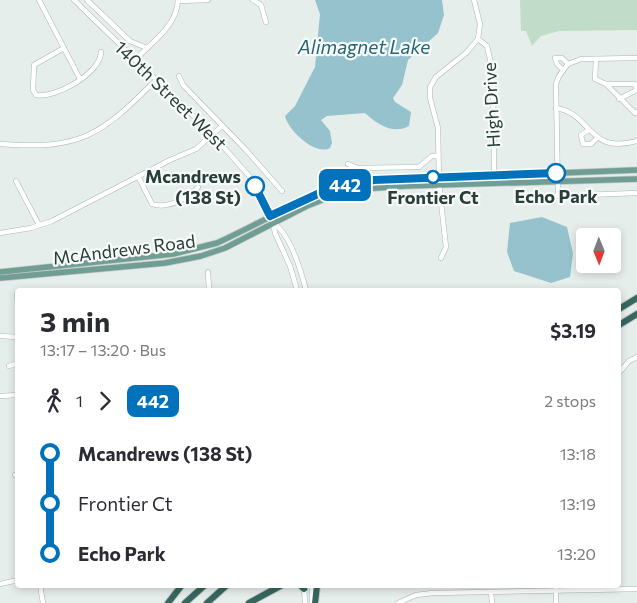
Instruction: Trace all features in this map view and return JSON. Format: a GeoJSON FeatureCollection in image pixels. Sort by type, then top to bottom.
{"type":"FeatureCollection","features":[{"type":"Feature","properties":{"kind":"highway"},"geometry":{"type":"LineString","coordinates":[[621,308],[637,298]]}},
{"type":"Feature","properties":{"kind":"highway"},"geometry":{"type":"LineString","coordinates":[[621,324],[637,314]]}},
{"type":"Feature","properties":{"kind":"highway"},"geometry":{"type":"LineString","coordinates":[[168,603],[180,588]]}},
{"type":"Feature","properties":{"kind":"highway"},"geometry":{"type":"LineString","coordinates":[[185,603],[202,588]]}},
{"type":"Feature","properties":{"kind":"highway"},"geometry":{"type":"LineString","coordinates":[[207,603],[224,588]]}},
{"type":"Feature","properties":{"kind":"highway"},"geometry":{"type":"LineString","coordinates":[[249,603],[276,588]]}},
{"type":"Feature","properties":{"kind":"highway"},"geometry":{"type":"LineString","coordinates":[[267,593],[279,588]]}},
{"type":"Feature","properties":{"kind":"highway"},"geometry":{"type":"LineString","coordinates":[[313,603],[316,588]]}},
{"type":"Feature","properties":{"kind":"main road","name":"McAndrews Road"},"geometry":{"type":"LineString","coordinates":[[0,272],[189,251],[217,243],[314,195],[348,184],[388,178],[637,170]]}},
{"type":"Feature","properties":{"kind":"main road","name":"McAndrews Road"},"geometry":{"type":"LineString","coordinates":[[0,278],[183,260],[225,248],[307,206],[349,192],[384,186],[637,179]]}},
{"type":"Feature","properties":{"kind":"street"},"geometry":{"type":"LineString","coordinates":[[39,0],[80,79]]}},
{"type":"Feature","properties":{"kind":"street","name":"140th Street West"},"geometry":{"type":"LineString","coordinates":[[74,0],[213,135],[250,177],[273,223]]}},
{"type":"Feature","properties":{"kind":"street"},"geometry":{"type":"LineString","coordinates":[[86,0],[130,41],[147,48]]}},
{"type":"Feature","properties":{"kind":"street"},"geometry":{"type":"LineString","coordinates":[[135,60],[172,23],[177,13],[178,0],[208,0]]}},
{"type":"Feature","properties":{"kind":"street"},"geometry":{"type":"LineString","coordinates":[[253,0],[260,5],[266,22]]}},
{"type":"Feature","properties":{"kind":"street"},"geometry":{"type":"LineString","coordinates":[[441,258],[446,247],[439,184],[438,128],[430,98],[430,87],[436,77],[466,53],[478,39],[480,24],[474,0]]}},
{"type":"Feature","properties":{"kind":"street","name":"High Drive"},"geometry":{"type":"LineString","coordinates":[[478,39],[487,46],[493,72],[494,175]]}},
{"type":"Feature","properties":{"kind":"street"},"geometry":{"type":"LineString","coordinates":[[64,48],[34,65],[33,92],[37,95],[63,89],[91,72],[100,62],[101,52]]}},
{"type":"Feature","properties":{"kind":"street"},"geometry":{"type":"LineString","coordinates":[[563,70],[557,64],[555,58],[562,58],[568,64]]}},
{"type":"Feature","properties":{"kind":"street"},"geometry":{"type":"LineString","coordinates":[[558,196],[556,173],[556,84],[563,70],[568,64],[581,59],[637,58]]}},
{"type":"Feature","properties":{"kind":"street"},"geometry":{"type":"LineString","coordinates":[[596,59],[596,79],[606,84],[619,99],[635,113],[637,112]]}},
{"type":"Feature","properties":{"kind":"street"},"geometry":{"type":"LineString","coordinates":[[179,76],[183,85],[246,150],[282,191]]}},
{"type":"Feature","properties":{"kind":"street"},"geometry":{"type":"LineString","coordinates":[[0,144],[38,147],[78,140],[116,119],[156,80]]}},
{"type":"Feature","properties":{"kind":"street"},"geometry":{"type":"LineString","coordinates":[[606,84],[635,84],[637,90],[619,99]]}},
{"type":"Feature","properties":{"kind":"street"},"geometry":{"type":"LineString","coordinates":[[556,108],[581,119],[597,138],[614,144],[637,141]]}},
{"type":"Feature","properties":{"kind":"street"},"geometry":{"type":"LineString","coordinates":[[0,232],[40,225],[138,176],[169,158],[196,149],[222,126]]}},
{"type":"Feature","properties":{"kind":"street"},"geometry":{"type":"LineString","coordinates":[[589,130],[581,135],[583,144],[591,144],[597,138]]}},
{"type":"Feature","properties":{"kind":"street"},"geometry":{"type":"LineString","coordinates":[[348,164],[357,168],[419,167],[432,156],[438,156]]}},
{"type":"Feature","properties":{"kind":"street"},"geometry":{"type":"LineString","coordinates":[[138,176],[152,204],[160,207],[192,195],[198,187]]}},
{"type":"Feature","properties":{"kind":"street"},"geometry":{"type":"LineString","coordinates":[[16,180],[40,225]]}},
{"type":"Feature","properties":{"kind":"street"},"geometry":{"type":"LineString","coordinates":[[532,196],[637,193]]}},
{"type":"Feature","properties":{"kind":"street"},"geometry":{"type":"LineString","coordinates":[[273,223],[274,233],[296,288]]}},
{"type":"Feature","properties":{"kind":"street"},"geometry":{"type":"LineString","coordinates":[[273,223],[282,229],[305,288]]}},
{"type":"Feature","properties":{"kind":"street"},"geometry":{"type":"LineString","coordinates":[[208,272],[210,283],[208,288]]}},
{"type":"Feature","properties":{"kind":"street"},"geometry":{"type":"LineString","coordinates":[[0,336],[15,336]]}},
{"type":"Feature","properties":{"kind":"street"},"geometry":{"type":"LineString","coordinates":[[621,371],[629,361],[637,356]]}},
{"type":"Feature","properties":{"kind":"street"},"geometry":{"type":"LineString","coordinates":[[9,366],[15,364]]}},
{"type":"Feature","properties":{"kind":"street"},"geometry":{"type":"LineString","coordinates":[[0,396],[15,395]]}},
{"type":"Feature","properties":{"kind":"street"},"geometry":{"type":"LineString","coordinates":[[0,584],[15,581]]}},
{"type":"Feature","properties":{"kind":"street"},"geometry":{"type":"LineString","coordinates":[[40,588],[43,603]]}},
{"type":"Feature","properties":{"kind":"street"},"geometry":{"type":"LineString","coordinates":[[303,588],[305,603]]}},
{"type":"Feature","properties":{"kind":"street"},"geometry":{"type":"LineString","coordinates":[[312,588],[313,603]]}},
{"type":"Feature","properties":{"kind":"street"},"geometry":{"type":"LineString","coordinates":[[398,603],[416,596],[433,593],[637,590]]}},
{"type":"Feature","properties":{"kind":"street"},"geometry":{"type":"LineString","coordinates":[[556,591],[556,603]]}},
{"type":"Feature","properties":{"kind":"street"},"geometry":{"type":"LineString","coordinates":[[492,592],[492,603]]}},
{"type":"Feature","properties":{"kind":"green space"},"geometry":{"type":"Polygon","coordinates":[[[520,0],[637,0],[637,30],[559,31],[541,36],[532,46],[526,31],[521,31],[520,0]]]}},
{"type":"Feature","properties":{"kind":"water","name":"Alimagnet Lake"},"geometry":{"type":"Polygon","coordinates":[[[315,0],[442,0],[444,15],[438,33],[408,60],[402,85],[393,98],[395,102],[411,112],[409,126],[391,129],[375,121],[365,113],[327,116],[321,120],[330,131],[332,143],[330,148],[324,149],[310,145],[291,128],[285,116],[295,106],[315,67],[320,14],[315,0]]]}},
{"type":"Feature","properties":{"kind":"water"},"geometry":{"type":"Polygon","coordinates":[[[542,217],[567,227],[573,253],[570,277],[551,283],[514,271],[507,252],[510,223],[542,217]]]}},
{"type":"Feature","properties":{"kind":"bus line","name":"442"},"geometry":{"type":"LineString","coordinates":[[255,186],[270,216],[322,192],[358,182],[388,178],[556,173]]}},
{"type":"Feature","properties":{"kind":"place","name":"Echo Park"},"geometry":{"type":"Point","coordinates":[556,173]}},
{"type":"Feature","properties":{"kind":"place","name":"Frontier Ct"},"geometry":{"type":"Point","coordinates":[433,177]}},
{"type":"Feature","properties":{"kind":"place","name":"Mcandrews (138 St)"},"geometry":{"type":"Point","coordinates":[255,186]}}]}
